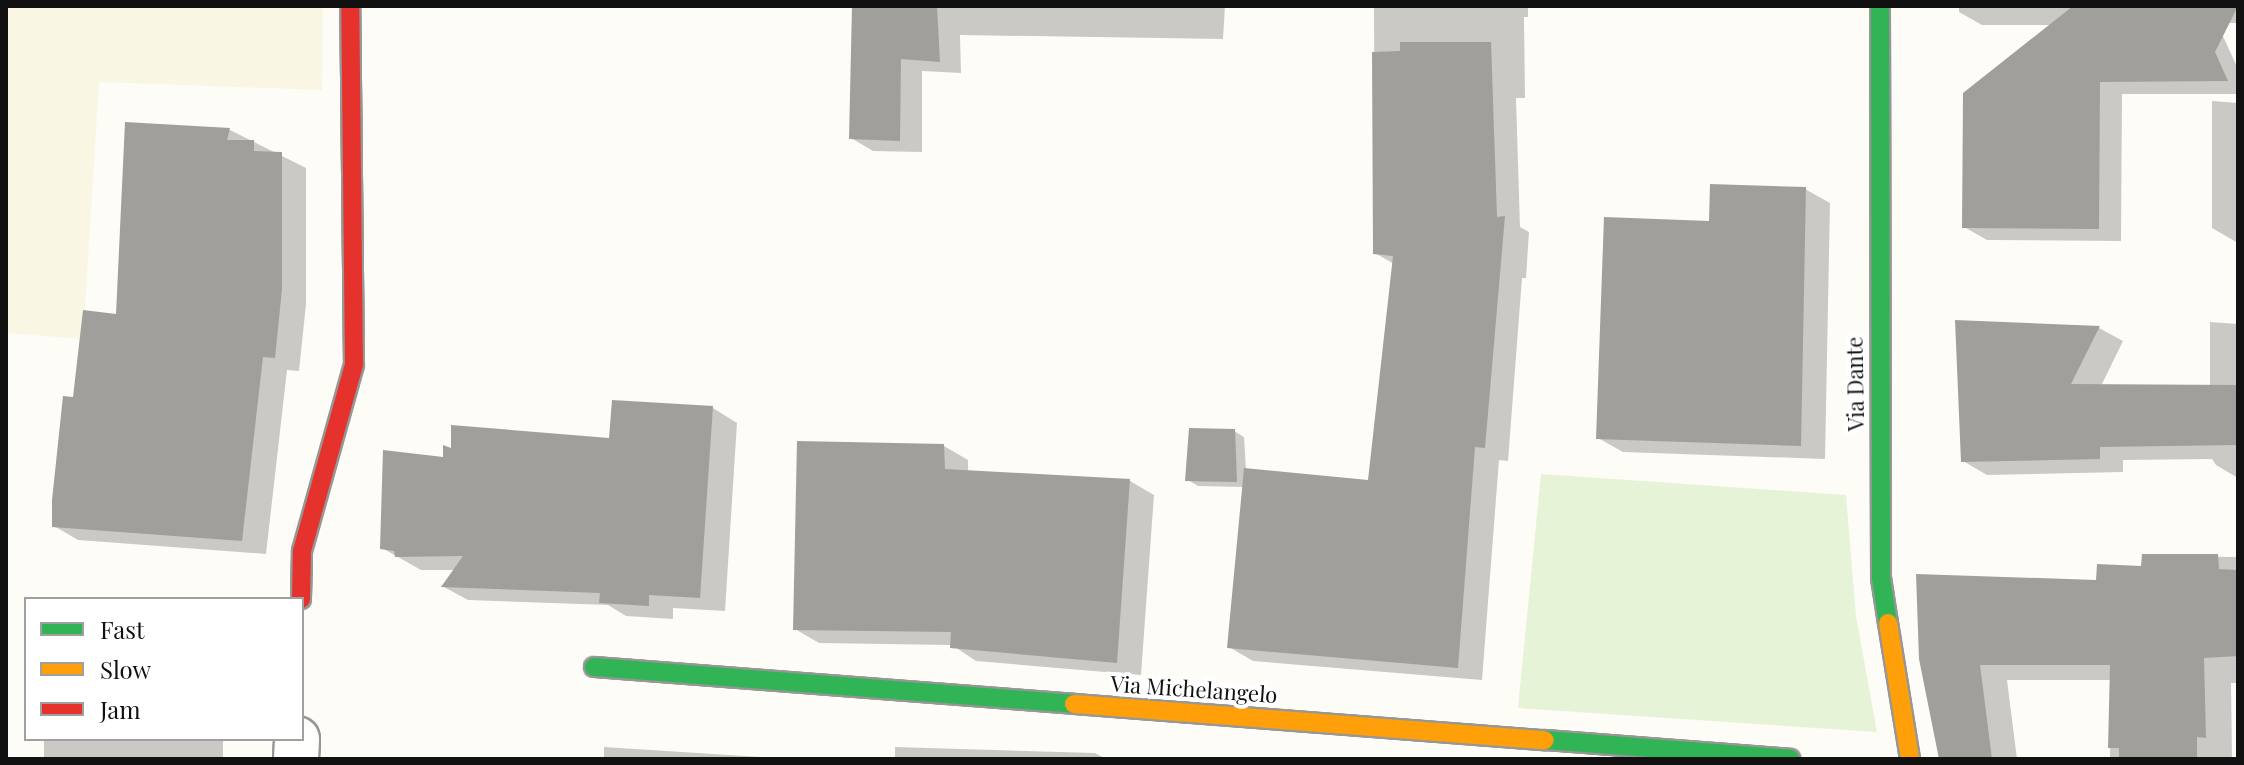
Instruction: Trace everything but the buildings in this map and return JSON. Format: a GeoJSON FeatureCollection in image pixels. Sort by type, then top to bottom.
{"type":"FeatureCollection","features":[{"type":"Feature","properties":{"kind":"street"},"geometry":{"type":"LineString","coordinates":[[301,597],[302,551],[354,365],[350,6]]}},
{"type":"Feature","properties":{"kind":"street","name":"Via Dante"},"geometry":{"type":"LineString","coordinates":[[1880,6],[1881,578],[1910,759]]}},
{"type":"Feature","properties":{"kind":"street","name":"Via Michelangelo"},"geometry":{"type":"LineString","coordinates":[[594,667],[1790,759]]}},
{"type":"Feature","properties":{"kind":"shaded area"},"geometry":{"type":"Polygon","coordinates":[[[6,6],[323,6],[322,90],[99,82],[83,339],[6,333],[6,6]]]}},
{"type":"Feature","properties":{"kind":"green space"},"geometry":{"type":"Polygon","coordinates":[[[1541,474],[1846,495],[1856,616],[1877,732],[1518,708],[1541,474]]]}},
{"type":"Feature","properties":{"kind":"traffic: fast"},"geometry":{"type":"LineString","coordinates":[[1880,6],[1881,578],[1888,623]]}},
{"type":"Feature","properties":{"kind":"traffic: fast"},"geometry":{"type":"LineString","coordinates":[[594,667],[1074,704]]}},
{"type":"Feature","properties":{"kind":"traffic: fast"},"geometry":{"type":"LineString","coordinates":[[1545,740],[1790,759]]}},
{"type":"Feature","properties":{"kind":"traffic: slow"},"geometry":{"type":"LineString","coordinates":[[1888,623],[1910,759]]}},
{"type":"Feature","properties":{"kind":"traffic: slow"},"geometry":{"type":"LineString","coordinates":[[1074,704],[1545,740]]}},
{"type":"Feature","properties":{"kind":"traffic: jam"},"geometry":{"type":"LineString","coordinates":[[301,597],[302,551],[354,365],[350,6]]}}]}
